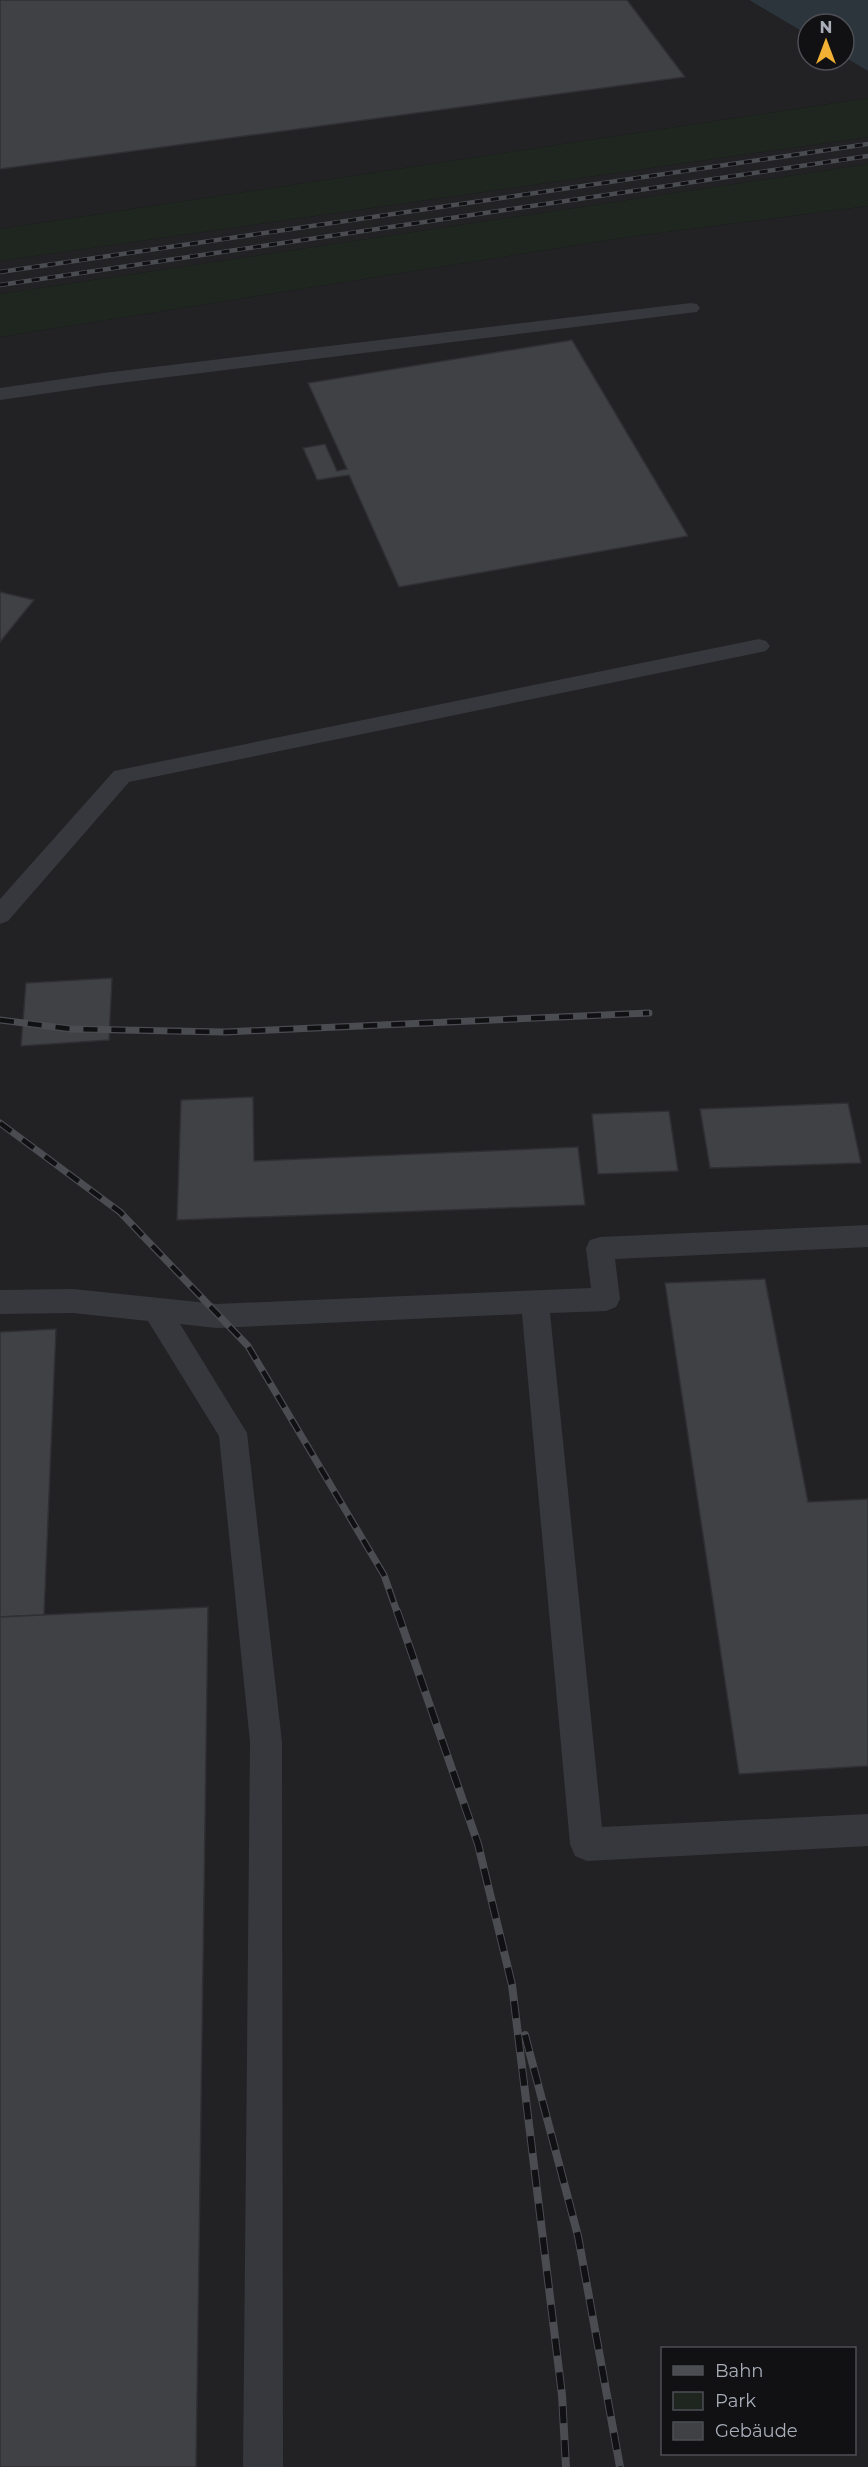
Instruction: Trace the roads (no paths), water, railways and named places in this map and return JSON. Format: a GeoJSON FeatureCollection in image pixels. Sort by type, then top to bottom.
{"type":"FeatureCollection","features":[{"type":"Feature","properties":{"kind":"lane"},"geometry":{"type":"LineString","coordinates":[[0,394],[116,377],[691,308]]}},
{"type":"Feature","properties":{"kind":"lane"},"geometry":{"type":"LineString","coordinates":[[0,915],[122,776],[759,646]]}},
{"type":"Feature","properties":{"kind":"lane"},"geometry":{"type":"LineString","coordinates":[[0,1302],[73,1301],[217,1316],[606,1299],[600,1248],[868,1236]]}},
{"type":"Feature","properties":{"kind":"lane"},"geometry":{"type":"LineString","coordinates":[[535,1302],[587,1844],[868,1830]]}},
{"type":"Feature","properties":{"kind":"lane"},"geometry":{"type":"LineString","coordinates":[[156,1309],[233,1433],[266,1743],[263,2467]]}},
{"type":"Feature","properties":{"kind":"railway"},"geometry":{"type":"LineString","coordinates":[[0,272],[868,144]]}},
{"type":"Feature","properties":{"kind":"railway"},"geometry":{"type":"LineString","coordinates":[[0,285],[868,156]]}},
{"type":"Feature","properties":{"kind":"railway"},"geometry":{"type":"LineString","coordinates":[[0,1020],[71,1029],[225,1032],[649,1013]]}},
{"type":"Feature","properties":{"kind":"railway"},"geometry":{"type":"LineString","coordinates":[[0,1123],[120,1212],[248,1346],[384,1575],[397,1612]]}},
{"type":"Feature","properties":{"kind":"railway"},"geometry":{"type":"LineString","coordinates":[[397,1611],[478,1844],[512,1985],[562,2395],[566,2467]]}},
{"type":"Feature","properties":{"kind":"railway"},"geometry":{"type":"LineString","coordinates":[[525,2035],[578,2236],[620,2467]]}}]}
